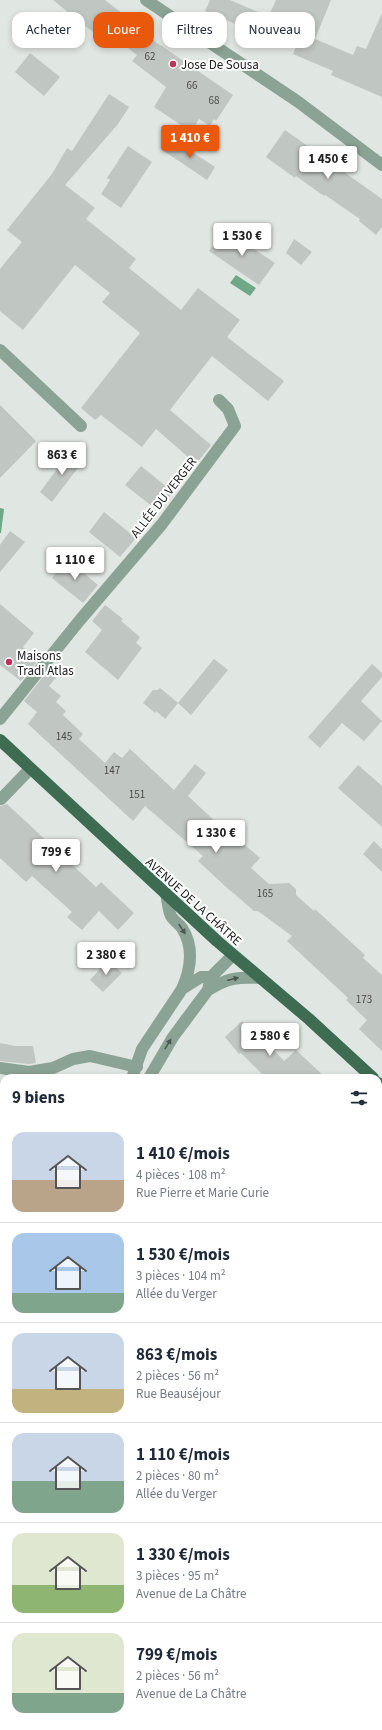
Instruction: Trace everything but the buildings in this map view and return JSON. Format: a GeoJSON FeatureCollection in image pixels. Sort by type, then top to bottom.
{"type":"FeatureCollection","features":[{"type":"Feature","properties":{"kind":"main road","name":"AVENUE DE LA CHÂTRE"},"geometry":{"type":"LineString","coordinates":[[0,740],[166,894],[260,978],[309,1018],[369,1074]]}},
{"type":"Feature","properties":{"kind":"street"},"geometry":{"type":"LineString","coordinates":[[146,0],[297,101],[382,165]]}},
{"type":"Feature","properties":{"kind":"street"},"geometry":{"type":"LineString","coordinates":[[0,350],[81,426]]}},
{"type":"Feature","properties":{"kind":"street","name":"ALLÉE DU VERGER"},"geometry":{"type":"LineString","coordinates":[[0,719],[80,620],[162,524],[235,426],[228,409],[219,400]]}},
{"type":"Feature","properties":{"kind":"street"},"geometry":{"type":"LineString","coordinates":[[1,799],[30,769]]}},
{"type":"Feature","properties":{"kind":"street"},"geometry":{"type":"LineString","coordinates":[[0,1068],[29,1072],[53,1068],[73,1059],[90,1056],[134,1072],[142,1049],[182,989],[186,980],[190,962],[189,941],[171,915],[166,894]]}},
{"type":"Feature","properties":{"kind":"street"},"geometry":{"type":"LineString","coordinates":[[208,990],[211,977],[233,954]]}},
{"type":"Feature","properties":{"kind":"street"},"geometry":{"type":"LineString","coordinates":[[182,989],[201,976],[211,977]]}},
{"type":"Feature","properties":{"kind":"street"},"geometry":{"type":"LineString","coordinates":[[151,1074],[173,1037],[208,990],[235,977],[260,978]]}},
{"type":"Feature","properties":{"kind":"shaded area"},"geometry":{"type":"Polygon","coordinates":[[[236,275],[256,288],[250,296],[230,283],[236,275]]]}},
{"type":"Feature","properties":{"kind":"shaded area"},"geometry":{"type":"Polygon","coordinates":[[[0,508],[4,509],[1,533],[0,533],[0,508]]]}},
{"type":"Feature","properties":{"kind":"place","name":"Jose De Sousa"},"geometry":{"type":"Point","coordinates":[173,64]}},
{"type":"Feature","properties":{"kind":"place","name":"Maisons Tradi Atlas"},"geometry":{"type":"Point","coordinates":[9,662]}}]}
